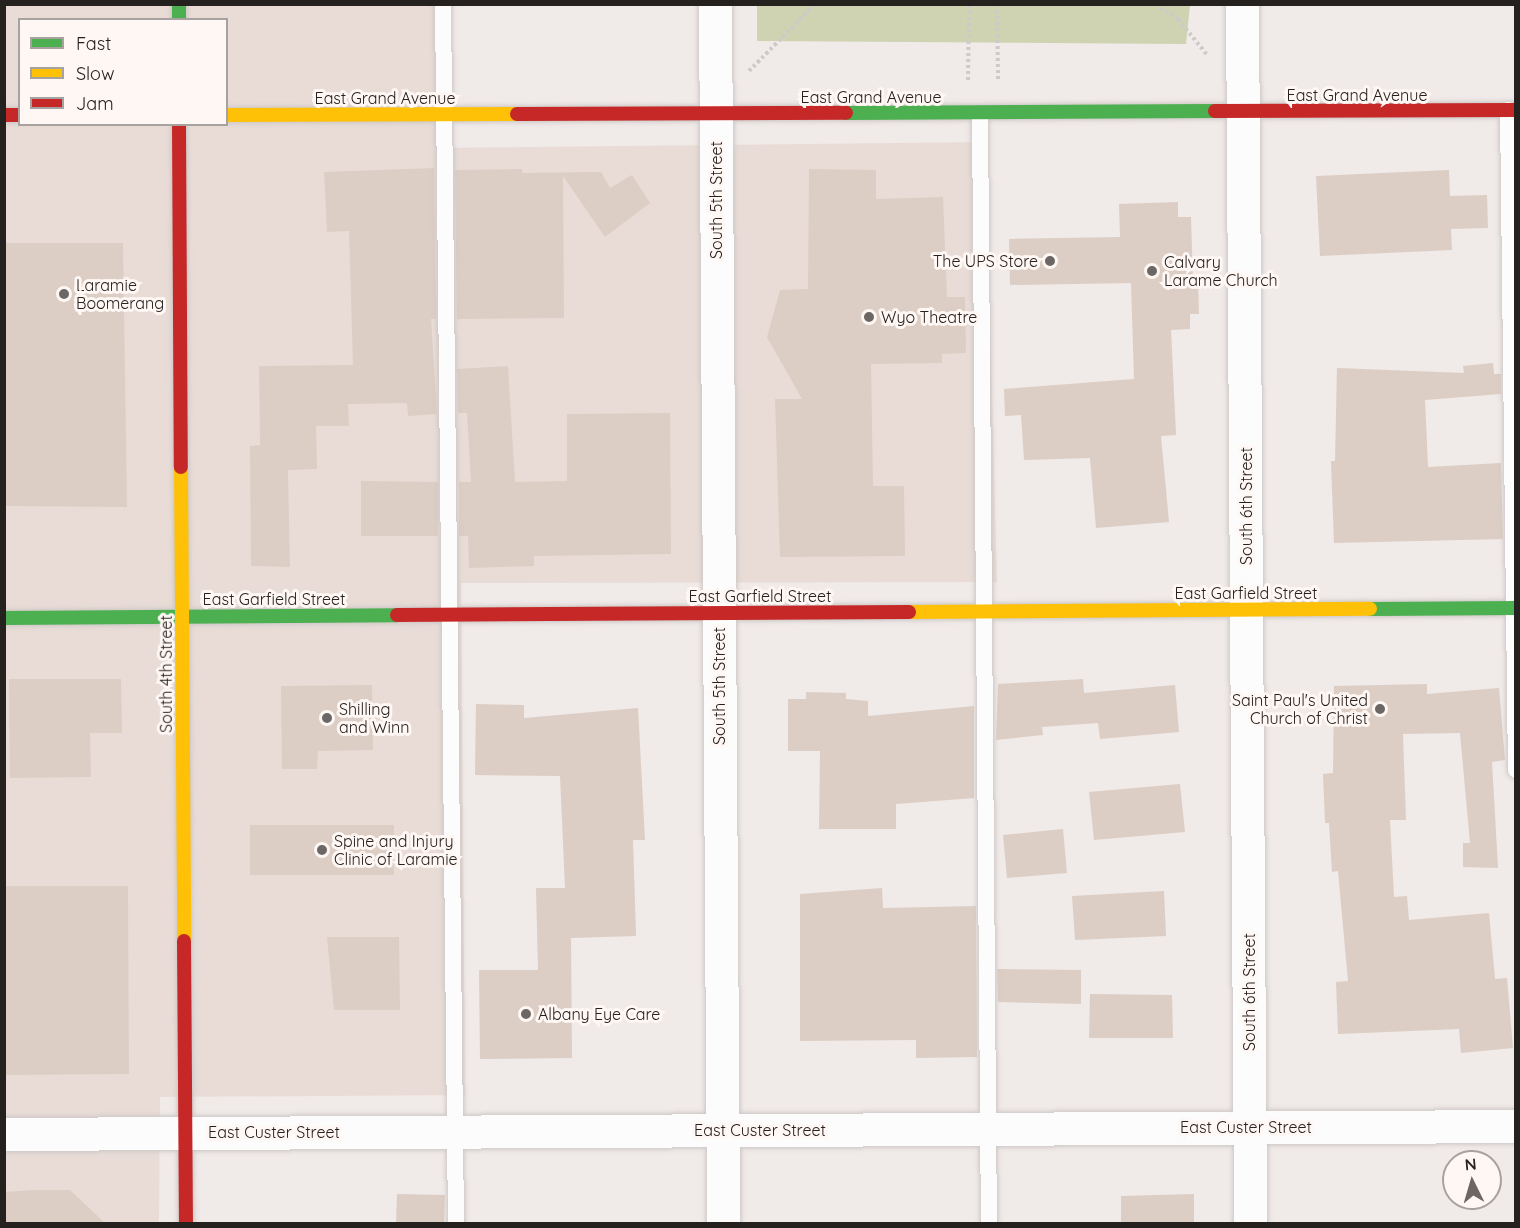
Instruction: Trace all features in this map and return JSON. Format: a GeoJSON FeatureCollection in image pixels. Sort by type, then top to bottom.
{"type":"FeatureCollection","features":[{"type":"Feature","properties":{"kind":"street","name":"South 5th Street"},"geometry":{"type":"LineString","coordinates":[[715,4],[723,1224]]}},
{"type":"Feature","properties":{"kind":"street","name":"South 6th Street"},"geometry":{"type":"LineString","coordinates":[[1242,4],[1250,1224]]}},
{"type":"Feature","properties":{"kind":"street","name":"East Grand Avenue"},"geometry":{"type":"LineString","coordinates":[[228,115],[974,114],[1512,110]]}},
{"type":"Feature","properties":{"kind":"street","name":"South 4th Street"},"geometry":{"type":"LineString","coordinates":[[179,126],[186,1224]]}},
{"type":"Feature","properties":{"kind":"street","name":"East Garfield Street"},"geometry":{"type":"LineString","coordinates":[[4,618],[1514,608]]}},
{"type":"Feature","properties":{"kind":"street","name":"East Custer Street"},"geometry":{"type":"LineString","coordinates":[[4,1134],[1515,1126]]}},
{"type":"Feature","properties":{"kind":"lane"},"geometry":{"type":"LineString","coordinates":[[443,4],[456,1224]]}},
{"type":"Feature","properties":{"kind":"lane"},"geometry":{"type":"LineString","coordinates":[[1512,110],[1515,770]]}},
{"type":"Feature","properties":{"kind":"lane"},"geometry":{"type":"LineString","coordinates":[[974,114],[984,611],[989,1224]]}},
{"type":"Feature","properties":{"kind":"path"},"geometry":{"type":"LineString","coordinates":[[715,115],[769,47],[815,4]]}},
{"type":"Feature","properties":{"kind":"path"},"geometry":{"type":"LineString","coordinates":[[969,4],[974,114]]}},
{"type":"Feature","properties":{"kind":"path"},"geometry":{"type":"LineString","coordinates":[[997,4],[999,113]]}},
{"type":"Feature","properties":{"kind":"path"},"geometry":{"type":"LineString","coordinates":[[1156,4],[1178,20],[1212,62]]}},
{"type":"Feature","properties":{"kind":"shaded area"},"geometry":{"type":"Polygon","coordinates":[[[5,5],[436,5],[438,148],[985,142],[997,582],[461,583],[465,1095],[160,1097],[159,1223],[5,1224],[5,5]]]}},
{"type":"Feature","properties":{"kind":"green space"},"geometry":{"type":"Polygon","coordinates":[[[757,4],[1190,5],[1186,44],[757,41],[757,4]]]}},
{"type":"Feature","properties":{"kind":"building"},"geometry":{"type":"Polygon","coordinates":[[[434,168],[436,319],[431,319],[437,414],[408,416],[407,403],[348,404],[349,426],[316,426],[317,469],[288,470],[290,567],[251,566],[250,446],[260,445],[259,366],[353,365],[349,231],[327,232],[324,172],[434,168]]]}},
{"type":"Feature","properties":{"kind":"building"},"geometry":{"type":"Polygon","coordinates":[[[522,169],[522,173],[601,172],[610,188],[632,175],[650,203],[605,237],[563,176],[564,318],[457,319],[455,170],[522,169]]]}},
{"type":"Feature","properties":{"kind":"building"},"geometry":{"type":"Polygon","coordinates":[[[809,169],[876,170],[876,199],[943,197],[947,297],[965,297],[966,353],[942,354],[942,363],[871,364],[873,486],[904,486],[905,556],[780,557],[775,399],[802,399],[767,337],[780,290],[808,289],[809,169]]]}},
{"type":"Feature","properties":{"kind":"building"},"geometry":{"type":"Polygon","coordinates":[[[1449,170],[1450,196],[1487,195],[1488,228],[1451,229],[1452,250],[1320,256],[1316,176],[1449,170]]]}},
{"type":"Feature","properties":{"kind":"building"},"geometry":{"type":"Polygon","coordinates":[[[1178,202],[1178,217],[1191,217],[1193,282],[1198,282],[1199,314],[1190,314],[1190,329],[1171,330],[1176,435],[1161,436],[1169,522],[1096,528],[1090,458],[1024,460],[1021,415],[1005,416],[1004,389],[1134,379],[1131,283],[1010,285],[1009,239],[1120,237],[1119,204],[1178,202]]]}},
{"type":"Feature","properties":{"kind":"building"},"geometry":{"type":"Polygon","coordinates":[[[4,243],[123,243],[127,507],[4,506],[4,243]]]}},
{"type":"Feature","properties":{"kind":"building"},"geometry":{"type":"Polygon","coordinates":[[[1493,363],[1494,374],[1501,374],[1501,394],[1425,400],[1428,467],[1501,463],[1503,539],[1334,543],[1331,461],[1335,461],[1337,368],[1464,373],[1463,366],[1493,363]]]}},
{"type":"Feature","properties":{"kind":"building"},"geometry":{"type":"Polygon","coordinates":[[[508,366],[515,482],[567,481],[567,414],[670,413],[671,554],[534,556],[534,566],[469,568],[468,536],[459,536],[459,482],[471,482],[467,413],[458,413],[457,369],[508,366]]]}},
{"type":"Feature","properties":{"kind":"building"},"geometry":{"type":"Polygon","coordinates":[[[361,481],[438,482],[438,536],[361,536],[361,481]]]}},
{"type":"Feature","properties":{"kind":"building"},"geometry":{"type":"Polygon","coordinates":[[[9,679],[121,679],[122,733],[90,733],[91,777],[10,778],[9,679]]]}},
{"type":"Feature","properties":{"kind":"building"},"geometry":{"type":"Polygon","coordinates":[[[1083,679],[1084,693],[1175,685],[1179,732],[1100,739],[1098,723],[1042,727],[1043,735],[996,740],[998,684],[1083,679]]]}},
{"type":"Feature","properties":{"kind":"building"},"geometry":{"type":"Polygon","coordinates":[[[1427,684],[1427,694],[1499,688],[1505,760],[1492,762],[1498,868],[1463,867],[1463,843],[1470,843],[1460,733],[1403,734],[1406,820],[1390,820],[1394,897],[1407,896],[1409,920],[1489,913],[1495,979],[1507,978],[1513,1048],[1461,1053],[1459,1029],[1338,1034],[1336,982],[1348,981],[1338,871],[1332,872],[1329,823],[1325,823],[1323,774],[1333,773],[1334,686],[1427,684]]]}},
{"type":"Feature","properties":{"kind":"building","name":"Shilling and Winn"},"geometry":{"type":"Polygon","coordinates":[[[372,685],[373,750],[318,751],[317,769],[282,769],[281,686],[372,685]]]}},
{"type":"Feature","properties":{"kind":"building"},"geometry":{"type":"Polygon","coordinates":[[[806,692],[846,693],[846,699],[868,701],[868,716],[974,706],[974,798],[896,804],[896,829],[819,829],[820,751],[788,751],[788,699],[806,699],[806,692]]]}},
{"type":"Feature","properties":{"kind":"building"},"geometry":{"type":"Polygon","coordinates":[[[476,704],[524,705],[524,718],[638,708],[645,840],[633,840],[636,936],[571,938],[572,1058],[480,1059],[479,970],[538,970],[536,888],[565,888],[560,776],[475,775],[476,704]]]}},
{"type":"Feature","properties":{"kind":"building"},"geometry":{"type":"Polygon","coordinates":[[[1180,784],[1185,832],[1094,840],[1089,792],[1180,784]]]}},
{"type":"Feature","properties":{"kind":"building","name":"Spine and Injury Clinic of Laramie"},"geometry":{"type":"Polygon","coordinates":[[[250,825],[394,825],[394,875],[250,875],[250,825]]]}},
{"type":"Feature","properties":{"kind":"building"},"geometry":{"type":"Polygon","coordinates":[[[1063,829],[1067,873],[1007,878],[1003,835],[1063,829]]]}},
{"type":"Feature","properties":{"kind":"building"},"geometry":{"type":"Polygon","coordinates":[[[4,886],[128,886],[129,1074],[4,1075],[4,886]]]}},
{"type":"Feature","properties":{"kind":"building"},"geometry":{"type":"Polygon","coordinates":[[[882,888],[883,908],[976,906],[977,1057],[916,1058],[916,1040],[800,1041],[800,894],[882,888]]]}},
{"type":"Feature","properties":{"kind":"building"},"geometry":{"type":"Polygon","coordinates":[[[1164,891],[1166,936],[1075,940],[1072,896],[1164,891]]]}},
{"type":"Feature","properties":{"kind":"building"},"geometry":{"type":"Polygon","coordinates":[[[327,937],[399,937],[400,1010],[334,1010],[327,937]]]}},
{"type":"Feature","properties":{"kind":"building"},"geometry":{"type":"Polygon","coordinates":[[[997,969],[1081,970],[1081,1004],[998,1002],[997,969]]]}},
{"type":"Feature","properties":{"kind":"building"},"geometry":{"type":"Polygon","coordinates":[[[1090,994],[1172,995],[1173,1038],[1089,1038],[1090,994]]]}},
{"type":"Feature","properties":{"kind":"building"},"geometry":{"type":"Polygon","coordinates":[[[70,1190],[106,1224],[4,1224],[4,1192],[70,1190]]]}},
{"type":"Feature","properties":{"kind":"building"},"geometry":{"type":"Polygon","coordinates":[[[397,1194],[445,1195],[444,1224],[396,1224],[397,1194]]]}},
{"type":"Feature","properties":{"kind":"building"},"geometry":{"type":"Polygon","coordinates":[[[1194,1194],[1194,1224],[1121,1224],[1121,1196],[1194,1194]]]}},
{"type":"Feature","properties":{"kind":"traffic: fast"},"geometry":{"type":"LineString","coordinates":[[179,4],[179,18]]}},
{"type":"Feature","properties":{"kind":"traffic: fast"},"geometry":{"type":"LineString","coordinates":[[846,113],[1215,111]]}},
{"type":"Feature","properties":{"kind":"traffic: fast"},"geometry":{"type":"LineString","coordinates":[[1370,609],[1516,608]]}},
{"type":"Feature","properties":{"kind":"traffic: fast"},"geometry":{"type":"LineString","coordinates":[[4,618],[397,615]]}},
{"type":"Feature","properties":{"kind":"traffic: slow"},"geometry":{"type":"LineString","coordinates":[[228,115],[517,114]]}},
{"type":"Feature","properties":{"kind":"traffic: slow"},"geometry":{"type":"LineString","coordinates":[[181,467],[184,941]]}},
{"type":"Feature","properties":{"kind":"traffic: slow"},"geometry":{"type":"LineString","coordinates":[[909,612],[1370,609]]}},
{"type":"Feature","properties":{"kind":"traffic: jam"},"geometry":{"type":"LineString","coordinates":[[1215,111],[1516,110]]}},
{"type":"Feature","properties":{"kind":"traffic: jam"},"geometry":{"type":"LineString","coordinates":[[517,114],[846,113]]}},
{"type":"Feature","properties":{"kind":"traffic: jam"},"geometry":{"type":"LineString","coordinates":[[4,115],[18,115]]}},
{"type":"Feature","properties":{"kind":"traffic: jam"},"geometry":{"type":"LineString","coordinates":[[179,126],[181,467]]}},
{"type":"Feature","properties":{"kind":"traffic: jam"},"geometry":{"type":"LineString","coordinates":[[397,615],[909,612]]}},
{"type":"Feature","properties":{"kind":"traffic: jam"},"geometry":{"type":"LineString","coordinates":[[184,941],[186,1224]]}},
{"type":"Feature","properties":{"kind":"place","name":"The UPS Store"},"geometry":{"type":"Point","coordinates":[1050,261]}},
{"type":"Feature","properties":{"kind":"place","name":"Calvary Larame Church"},"geometry":{"type":"Point","coordinates":[1152,271]}},
{"type":"Feature","properties":{"kind":"place","name":"Laramie Boomerang"},"geometry":{"type":"Point","coordinates":[64,294]}},
{"type":"Feature","properties":{"kind":"place","name":"Wyo Theatre"},"geometry":{"type":"Point","coordinates":[869,317]}},
{"type":"Feature","properties":{"kind":"place","name":"Saint Paul's United Church of Christ"},"geometry":{"type":"Point","coordinates":[1380,709]}},
{"type":"Feature","properties":{"kind":"place","name":"Shilling and Winn"},"geometry":{"type":"Point","coordinates":[327,718]}},
{"type":"Feature","properties":{"kind":"place","name":"Spine and Injury Clinic of Laramie"},"geometry":{"type":"Point","coordinates":[322,850]}},
{"type":"Feature","properties":{"kind":"place","name":"Albany Eye Care"},"geometry":{"type":"Point","coordinates":[526,1014]}}]}
